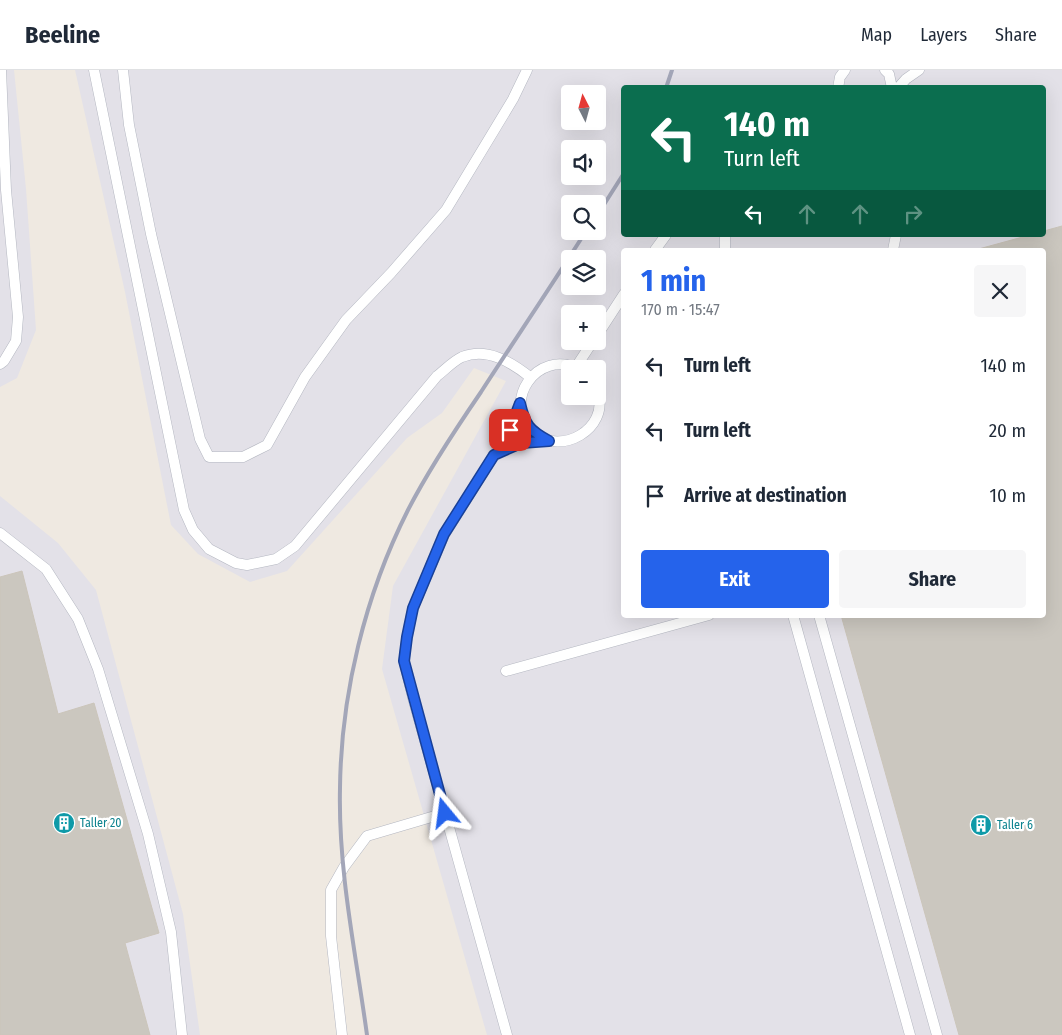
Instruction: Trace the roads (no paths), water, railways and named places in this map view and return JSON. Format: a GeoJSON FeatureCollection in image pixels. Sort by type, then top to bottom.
{"type":"FeatureCollection","features":[{"type":"Feature","properties":{"kind":"lane"},"geometry":{"type":"LineString","coordinates":[[0,364],[4,361],[16,341],[18,317],[6,190],[1,70]]}},
{"type":"Feature","properties":{"kind":"lane"},"geometry":{"type":"LineString","coordinates":[[94,70],[184,510],[192,530],[209,549],[236,563],[247,565],[276,559],[295,546],[437,376],[461,357],[479,353],[502,358],[530,377]]}},
{"type":"Feature","properties":{"kind":"lane"},"geometry":{"type":"LineString","coordinates":[[123,70],[129,126],[158,269],[200,439],[209,457],[243,457],[267,445],[305,377],[346,320],[391,273],[446,210],[513,99],[527,70]]}},
{"type":"Feature","properties":{"kind":"lane"},"geometry":{"type":"LineString","coordinates":[[885,70],[889,74],[891,85]]}},
{"type":"Feature","properties":{"kind":"lane"},"geometry":{"type":"LineString","coordinates":[[901,85],[919,70]]}},
{"type":"Feature","properties":{"kind":"lane"},"geometry":{"type":"LineString","coordinates":[[656,248],[665,237]]}},
{"type":"Feature","properties":{"kind":"lane"},"geometry":{"type":"LineString","coordinates":[[606,322],[621,299]]}},
{"type":"Feature","properties":{"kind":"lane"},"geometry":{"type":"LineString","coordinates":[[507,1035],[404,661],[413,608],[444,534],[510,430],[523,389],[530,377],[540,369],[561,364]]}},
{"type":"Feature","properties":{"kind":"lane"},"geometry":{"type":"LineString","coordinates":[[520,403],[524,419],[534,433],[549,441]]}},
{"type":"Feature","properties":{"kind":"lane"},"geometry":{"type":"LineString","coordinates":[[494,455],[521,443],[574,440],[586,432],[594,422],[599,410],[599,405]]}},
{"type":"Feature","properties":{"kind":"lane"},"geometry":{"type":"LineString","coordinates":[[0,534],[46,569],[78,619],[98,669],[148,834],[171,932],[182,1035]]}},
{"type":"Feature","properties":{"kind":"lane"},"geometry":{"type":"LineString","coordinates":[[506,671],[698,618]]}},
{"type":"Feature","properties":{"kind":"lane"},"geometry":{"type":"LineString","coordinates":[[794,618],[910,1035]]}},
{"type":"Feature","properties":{"kind":"lane"},"geometry":{"type":"LineString","coordinates":[[820,618],[937,1035]]}},
{"type":"Feature","properties":{"kind":"lane"},"geometry":{"type":"LineString","coordinates":[[342,1035],[331,936],[331,890],[344,867],[367,836],[445,813]]}},
{"type":"Feature","properties":{"kind":"railway"},"geometry":{"type":"LineString","coordinates":[[667,85],[672,70]]}},
{"type":"Feature","properties":{"kind":"railway"},"geometry":{"type":"LineString","coordinates":[[606,201],[621,178]]}},
{"type":"Feature","properties":{"kind":"railway"},"geometry":{"type":"LineString","coordinates":[[367,1035],[345,881],[340,819],[341,753],[345,717],[358,646],[379,576],[416,495],[452,435],[580,240]]}},
{"type":"Feature","properties":{"kind":"place","name":"Taller 20"},"geometry":{"type":"Point","coordinates":[64,823]}},
{"type":"Feature","properties":{"kind":"place","name":"Taller 6"},"geometry":{"type":"Point","coordinates":[981,825]}}]}
